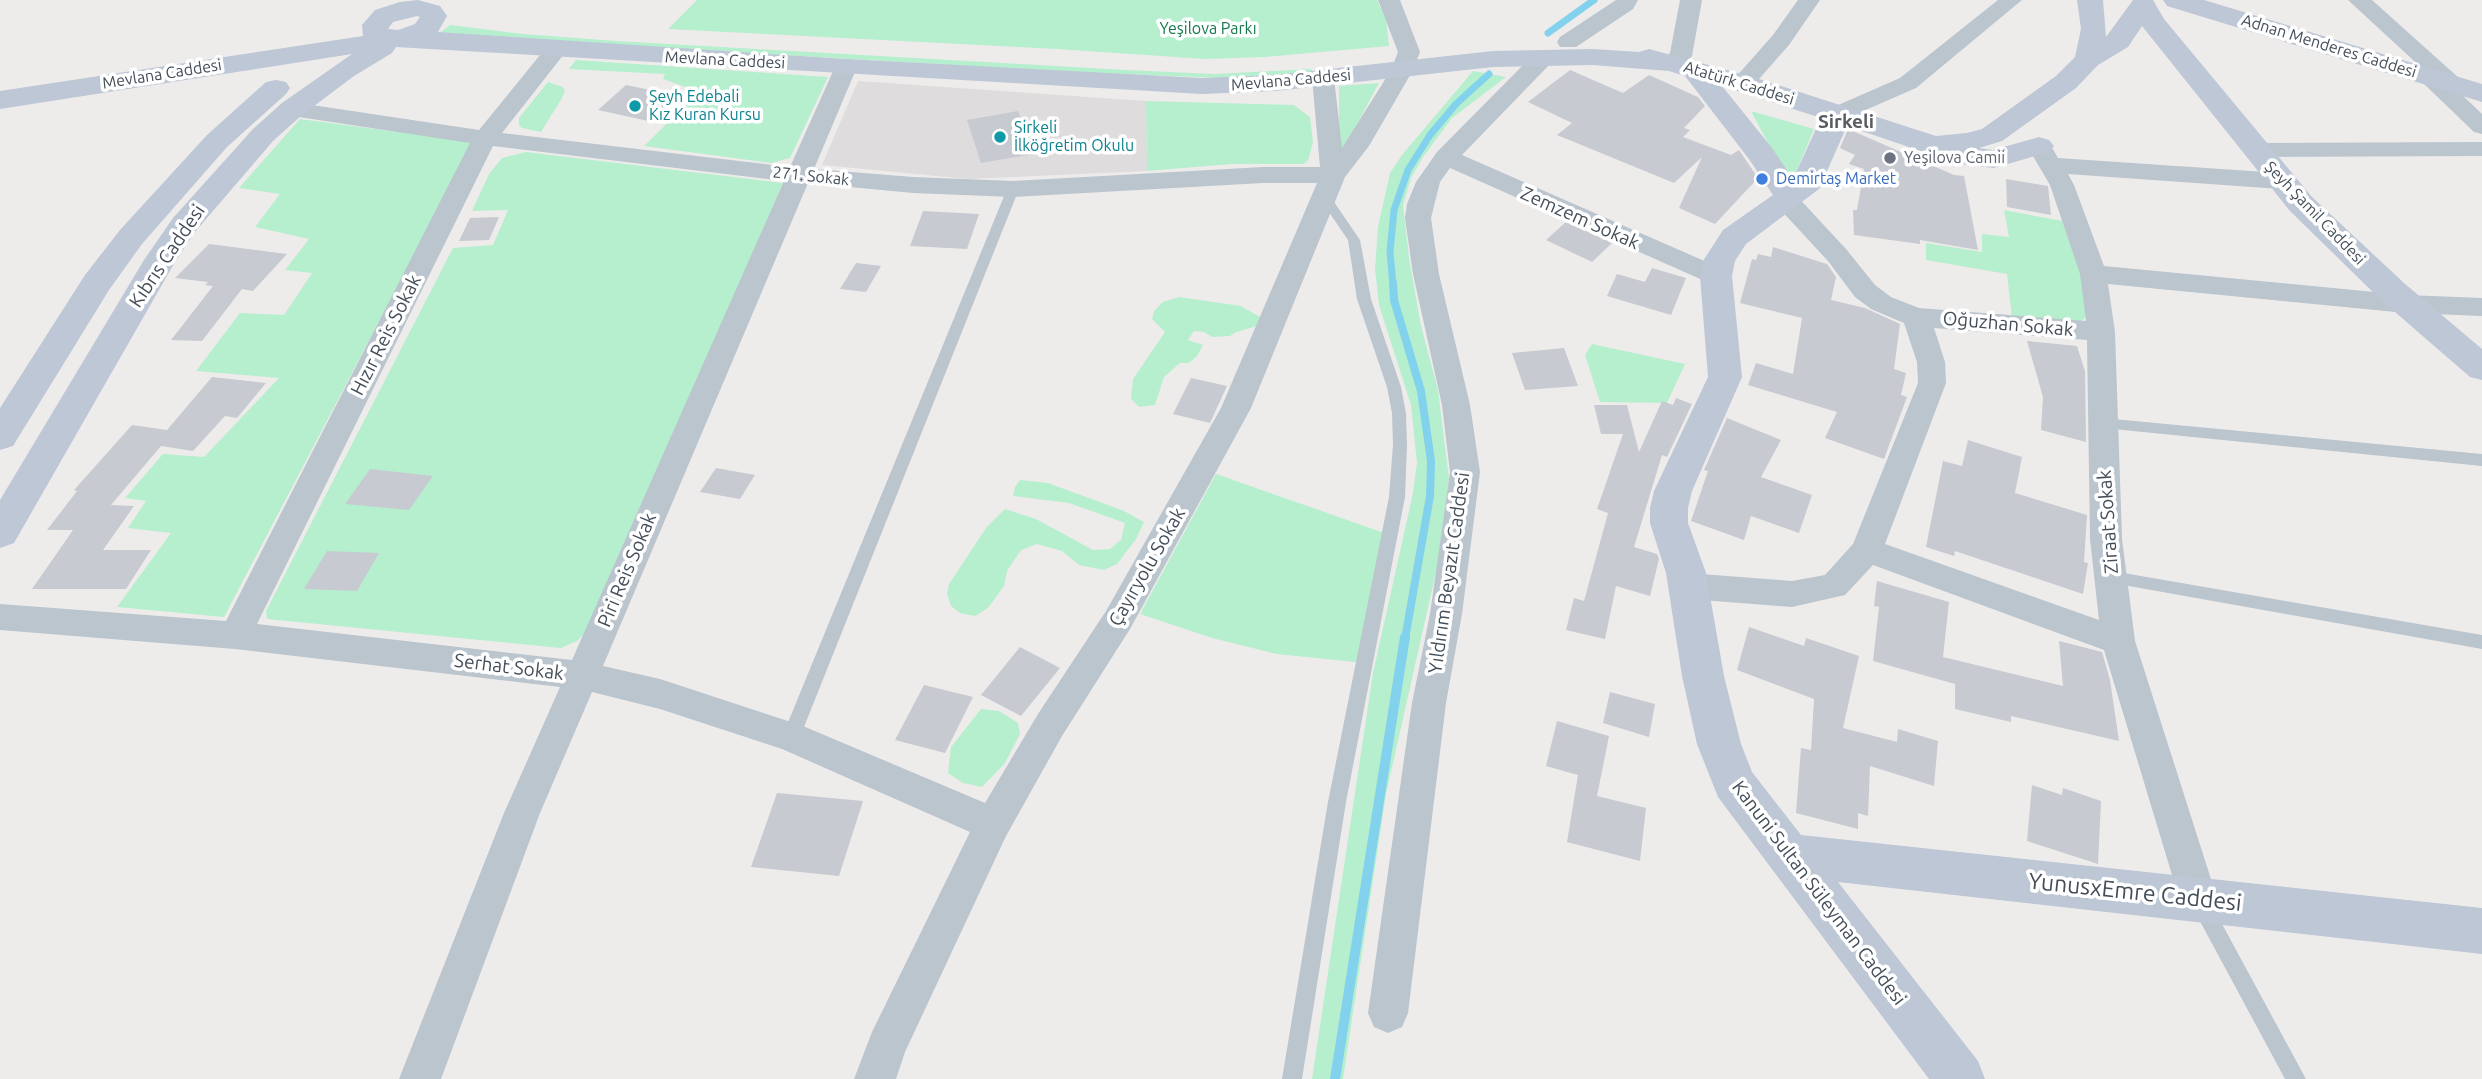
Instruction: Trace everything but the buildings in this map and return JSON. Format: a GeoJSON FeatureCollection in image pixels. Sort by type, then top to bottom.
{"type":"FeatureCollection","features":[{"type":"Feature","properties":{"kind":"street"},"geometry":{"type":"LineString","coordinates":[[1389,0],[1406,61]]}},
{"type":"Feature","properties":{"kind":"street","name":"Yıldırım Beyazıt Caddesi"},"geometry":{"type":"LineString","coordinates":[[1388,1013],[1429,703],[1446,614],[1465,472],[1456,405],[1438,336],[1418,218],[1428,182],[1446,157],[1548,52],[1625,4],[1627,0]]}},
{"type":"Feature","properties":{"kind":"street"},"geometry":{"type":"LineString","coordinates":[[1691,0],[1681,56],[1684,67],[1761,153],[1788,199]]}},
{"type":"Feature","properties":{"kind":"street"},"geometry":{"type":"LineString","coordinates":[[1743,83],[1781,40],[1809,0]]}},
{"type":"Feature","properties":{"kind":"street"},"geometry":{"type":"LineString","coordinates":[[1837,114],[1908,83],[2011,0]]}},
{"type":"Feature","properties":{"kind":"street"},"geometry":{"type":"LineString","coordinates":[[2088,59],[2094,29],[2090,0]]}},
{"type":"Feature","properties":{"kind":"street"},"geometry":{"type":"LineString","coordinates":[[2096,0],[2142,14],[2223,13]]}},
{"type":"Feature","properties":{"kind":"street","name":"Adnan Menderes Caddesi"},"geometry":{"type":"LineString","coordinates":[[2176,0],[2482,93]]}},
{"type":"Feature","properties":{"kind":"street"},"geometry":{"type":"LineString","coordinates":[[2359,0],[2441,81],[2482,127]]}},
{"type":"Feature","properties":{"kind":"street","name":"Atatürk Caddesi"},"geometry":{"type":"LineString","coordinates":[[1926,142],[1969,142],[2003,127],[2066,82],[2088,59],[2118,41],[2142,14]]}},
{"type":"Feature","properties":{"kind":"street","name":"Şeyh Şamil Caddesi"},"geometry":{"type":"LineString","coordinates":[[2142,14],[2280,180],[2340,242],[2406,304],[2482,368]]}},
{"type":"Feature","properties":{"kind":"street"},"geometry":{"type":"LineString","coordinates":[[0,437],[97,283],[138,228],[217,141],[278,87],[334,48],[407,17]]}},
{"type":"Feature","properties":{"kind":"street"},"geometry":{"type":"LineString","coordinates":[[0,84],[407,17],[592,32],[1196,66],[1406,61],[1488,44],[1684,67]]}},
{"type":"Feature","properties":{"kind":"street","name":"Mevlana Caddesi"},"geometry":{"type":"LineString","coordinates":[[407,17],[557,49],[1202,86],[1323,78],[1406,61],[1454,62],[1548,52]]}},
{"type":"Feature","properties":{"kind":"street","name":"Kıbrıs Caddesi"},"geometry":{"type":"LineString","coordinates":[[0,533],[160,260],[184,225],[263,135],[407,17]]}},
{"type":"Feature","properties":{"kind":"street","name":"Mevlana Caddesi"},"geometry":{"type":"LineString","coordinates":[[0,100],[334,48]]}},
{"type":"Feature","properties":{"kind":"street","name":"Hızır Reis Sokak"},"geometry":{"type":"LineString","coordinates":[[235,635],[485,138],[557,49]]}},
{"type":"Feature","properties":{"kind":"street","name":"Çayıryolu Sokak"},"geometry":{"type":"LineString","coordinates":[[875,1079],[886,1046],[993,824],[1050,725],[1118,620],[1236,408],[1329,186],[1357,146],[1406,61]]}},
{"type":"Feature","properties":{"kind":"street","name":"Piri Reis Sokak"},"geometry":{"type":"LineString","coordinates":[[420,1079],[522,813],[846,67]]}},
{"type":"Feature","properties":{"kind":"street","name":"Atatürk Caddesi"},"geometry":{"type":"LineString","coordinates":[[1684,67],[1743,83],[1959,155],[1994,159],[2045,150],[2066,82]]}},
{"type":"Feature","properties":{"kind":"street"},"geometry":{"type":"LineString","coordinates":[[1323,78],[1329,186]]}},
{"type":"Feature","properties":{"kind":"street","name":"271. Sokak"},"geometry":{"type":"LineString","coordinates":[[292,109],[485,138],[797,175],[913,185],[1013,189],[1263,175],[1329,186]]}},
{"type":"Feature","properties":{"kind":"street","name":"Kanuni Sultan Süleyman Caddesi"},"geometry":{"type":"LineString","coordinates":[[1837,114],[1808,182],[1734,237],[1725,248],[1716,276],[1725,377],[1682,468],[1669,508],[1673,541],[1688,586],[1703,677],[1719,744],[1734,783],[1935,1061],[1960,1079]]}},
{"type":"Feature","properties":{"kind":"street"},"geometry":{"type":"LineString","coordinates":[[2003,127],[2000,134],[2012,145],[2027,148],[2280,180]]}},
{"type":"Feature","properties":{"kind":"street"},"geometry":{"type":"LineString","coordinates":[[2255,150],[2482,149]]}},
{"type":"Feature","properties":{"kind":"street","name":"Ziraat Sokak"},"geometry":{"type":"LineString","coordinates":[[2045,150],[2077,223],[2093,274],[2101,332],[2106,539],[2118,640],[2198,898]]}},
{"type":"Feature","properties":{"kind":"street","name":"Zemzem Sokak"},"geometry":{"type":"LineString","coordinates":[[1446,157],[1716,276]]}},
{"type":"Feature","properties":{"kind":"street","name":"Oğuzhan Sokak"},"geometry":{"type":"LineString","coordinates":[[1788,199],[1865,291],[1881,303],[1914,317],[2101,332]]}},
{"type":"Feature","properties":{"kind":"street"},"geometry":{"type":"LineString","coordinates":[[2093,274],[2406,304],[2482,307]]}},
{"type":"Feature","properties":{"kind":"street"},"geometry":{"type":"LineString","coordinates":[[1688,586],[1742,592],[1815,592],[1834,586],[1849,573],[1867,550],[1932,383],[1926,342],[1914,317]]}},
{"type":"Feature","properties":{"kind":"street"},"geometry":{"type":"LineString","coordinates":[[1867,550],[2118,640]]}},
{"type":"Feature","properties":{"kind":"street","name":"Serhat Sokak"},"geometry":{"type":"LineString","coordinates":[[0,617],[235,635],[581,675],[660,694],[791,737],[993,824]]}},
{"type":"Feature","properties":{"kind":"street","name":"YunusxEmre Caddesi"},"geometry":{"type":"LineString","coordinates":[[1788,855],[2482,931]]}},
{"type":"Feature","properties":{"kind":"lane"},"geometry":{"type":"LineString","coordinates":[[1292,1079],[1337,802],[1397,497],[1400,445],[1399,413],[1394,387],[1364,299],[1354,240],[1329,186]]}},
{"type":"Feature","properties":{"kind":"lane"},"geometry":{"type":"LineString","coordinates":[[791,737],[1013,189]]}},
{"type":"Feature","properties":{"kind":"lane"},"geometry":{"type":"LineString","coordinates":[[2103,423],[2482,460]]}},
{"type":"Feature","properties":{"kind":"lane"},"geometry":{"type":"LineString","coordinates":[[2112,577],[2482,642]]}},
{"type":"Feature","properties":{"kind":"lane"},"geometry":{"type":"LineString","coordinates":[[2198,898],[2295,1079]]}},
{"type":"Feature","properties":{"kind":"shaded area"},"geometry":{"type":"Polygon","coordinates":[[[858,81],[1146,101],[1147,171],[968,179],[822,165],[858,81]]]}},
{"type":"Feature","properties":{"kind":"green space","name":"Yeşilova Parkı"},"geometry":{"type":"Polygon","coordinates":[[[697,0],[1377,0],[1386,20],[1389,46],[1265,57],[1205,59],[668,29],[697,0]]]}},
{"type":"Feature","properties":{"kind":"green space"},"geometry":{"type":"Polygon","coordinates":[[[450,25],[616,41],[1126,70],[1214,74],[1311,69],[1313,72],[1222,78],[1047,71],[438,34],[450,25]]]}},
{"type":"Feature","properties":{"kind":"green space"},"geometry":{"type":"Polygon","coordinates":[[[576,60],[828,77],[790,158],[771,163],[644,146],[699,92],[663,79],[665,74],[569,69],[576,60]]]}},
{"type":"Feature","properties":{"kind":"green space"},"geometry":{"type":"Polygon","coordinates":[[[1473,71],[1506,77],[1452,118],[1411,178],[1403,205],[1421,326],[1438,390],[1449,479],[1438,563],[1386,794],[1343,1079],[1312,1079],[1373,673],[1413,493],[1417,463],[1411,405],[1379,305],[1375,269],[1378,227],[1390,173],[1473,71]]]}},
{"type":"Feature","properties":{"kind":"green space"},"geometry":{"type":"Polygon","coordinates":[[[548,82],[563,87],[565,91],[562,98],[541,132],[522,128],[519,118],[548,82]]]}},
{"type":"Feature","properties":{"kind":"green space"},"geometry":{"type":"Polygon","coordinates":[[[1379,83],[1339,158],[1339,86],[1379,83]]]}},
{"type":"Feature","properties":{"kind":"green space"},"geometry":{"type":"Polygon","coordinates":[[[1146,101],[1294,105],[1310,117],[1313,142],[1308,161],[1303,164],[1232,164],[1147,171],[1146,101]]]}},
{"type":"Feature","properties":{"kind":"green space"},"geometry":{"type":"Polygon","coordinates":[[[1751,111],[1814,129],[1794,177],[1786,177],[1751,111]]]}},
{"type":"Feature","properties":{"kind":"green space"},"geometry":{"type":"Polygon","coordinates":[[[300,119],[473,142],[224,617],[117,607],[171,533],[128,528],[146,501],[125,498],[163,454],[204,457],[279,378],[196,371],[240,313],[284,315],[312,273],[285,270],[309,239],[255,227],[280,194],[239,188],[300,119]]]}},
{"type":"Feature","properties":{"kind":"green space"},"geometry":{"type":"Polygon","coordinates":[[[526,152],[783,183],[591,627],[577,641],[561,648],[267,619],[266,611],[453,248],[493,245],[508,210],[472,211],[489,174],[502,158],[526,152]]]}},
{"type":"Feature","properties":{"kind":"green space"},"geometry":{"type":"Polygon","coordinates":[[[2004,210],[2062,221],[2085,285],[2085,318],[2079,323],[2012,318],[2007,274],[1926,260],[1926,243],[1982,252],[1982,234],[2009,237],[2004,210]]]}},
{"type":"Feature","properties":{"kind":"green space"},"geometry":{"type":"Polygon","coordinates":[[[1179,297],[1241,306],[1260,317],[1257,326],[1230,336],[1212,337],[1204,332],[1194,331],[1188,340],[1203,345],[1197,356],[1189,363],[1180,363],[1164,377],[1155,405],[1139,407],[1131,399],[1133,379],[1165,332],[1152,319],[1154,311],[1163,302],[1179,297]]]}},
{"type":"Feature","properties":{"kind":"green space"},"geometry":{"type":"Polygon","coordinates":[[[1592,344],[1685,364],[1667,403],[1600,402],[1585,355],[1592,344]]]}},
{"type":"Feature","properties":{"kind":"green space"},"geometry":{"type":"Polygon","coordinates":[[[1216,474],[1390,535],[1365,663],[1277,654],[1212,638],[1140,614],[1216,474]]]}},
{"type":"Feature","properties":{"kind":"green space"},"geometry":{"type":"Polygon","coordinates":[[[1020,480],[1048,483],[1124,511],[1144,522],[1136,539],[1117,564],[1104,570],[1079,565],[1062,551],[1037,544],[1021,550],[1007,571],[1004,586],[988,608],[975,616],[960,613],[951,606],[947,594],[949,584],[986,528],[1005,509],[1036,519],[1093,550],[1110,549],[1121,540],[1125,523],[1069,503],[1013,496],[1020,480]]]}},
{"type":"Feature","properties":{"kind":"green space"},"geometry":{"type":"Polygon","coordinates":[[[981,709],[999,711],[1018,723],[1020,734],[1005,763],[982,787],[963,783],[948,773],[951,747],[981,709]]]}},
{"type":"Feature","properties":{"kind":"waterway"},"geometry":{"type":"LineString","coordinates":[[1548,33],[1594,0]]}},
{"type":"Feature","properties":{"kind":"waterway"},"geometry":{"type":"LineString","coordinates":[[1393,285],[1390,252],[1394,210],[1408,170],[1430,135],[1456,104],[1489,74]]}},
{"type":"Feature","properties":{"kind":"waterway"},"geometry":{"type":"LineString","coordinates":[[1393,283],[1394,300],[1421,391],[1431,461],[1430,496],[1405,639]]}},
{"type":"Feature","properties":{"kind":"waterway"},"geometry":{"type":"LineString","coordinates":[[1335,1079],[1405,637]]}},
{"type":"Feature","properties":{"kind":"place","name":"Şeyh Edebali Kız Kuran Kursu"},"geometry":{"type":"Point","coordinates":[635,106]}},
{"type":"Feature","properties":{"kind":"place","name":"Sirkeli İlköğretim Okulu"},"geometry":{"type":"Point","coordinates":[1000,137]}},
{"type":"Feature","properties":{"kind":"place","name":"Yeşilova Camii"},"geometry":{"type":"Point","coordinates":[1890,158]}},
{"type":"Feature","properties":{"kind":"place","name":"Demirtaş Market"},"geometry":{"type":"Point","coordinates":[1762,179]}},
{"type":"Feature","properties":{"kind":"district","name":"Sirkeli"},"geometry":{"type":"Point","coordinates":[1846,122]}}]}
